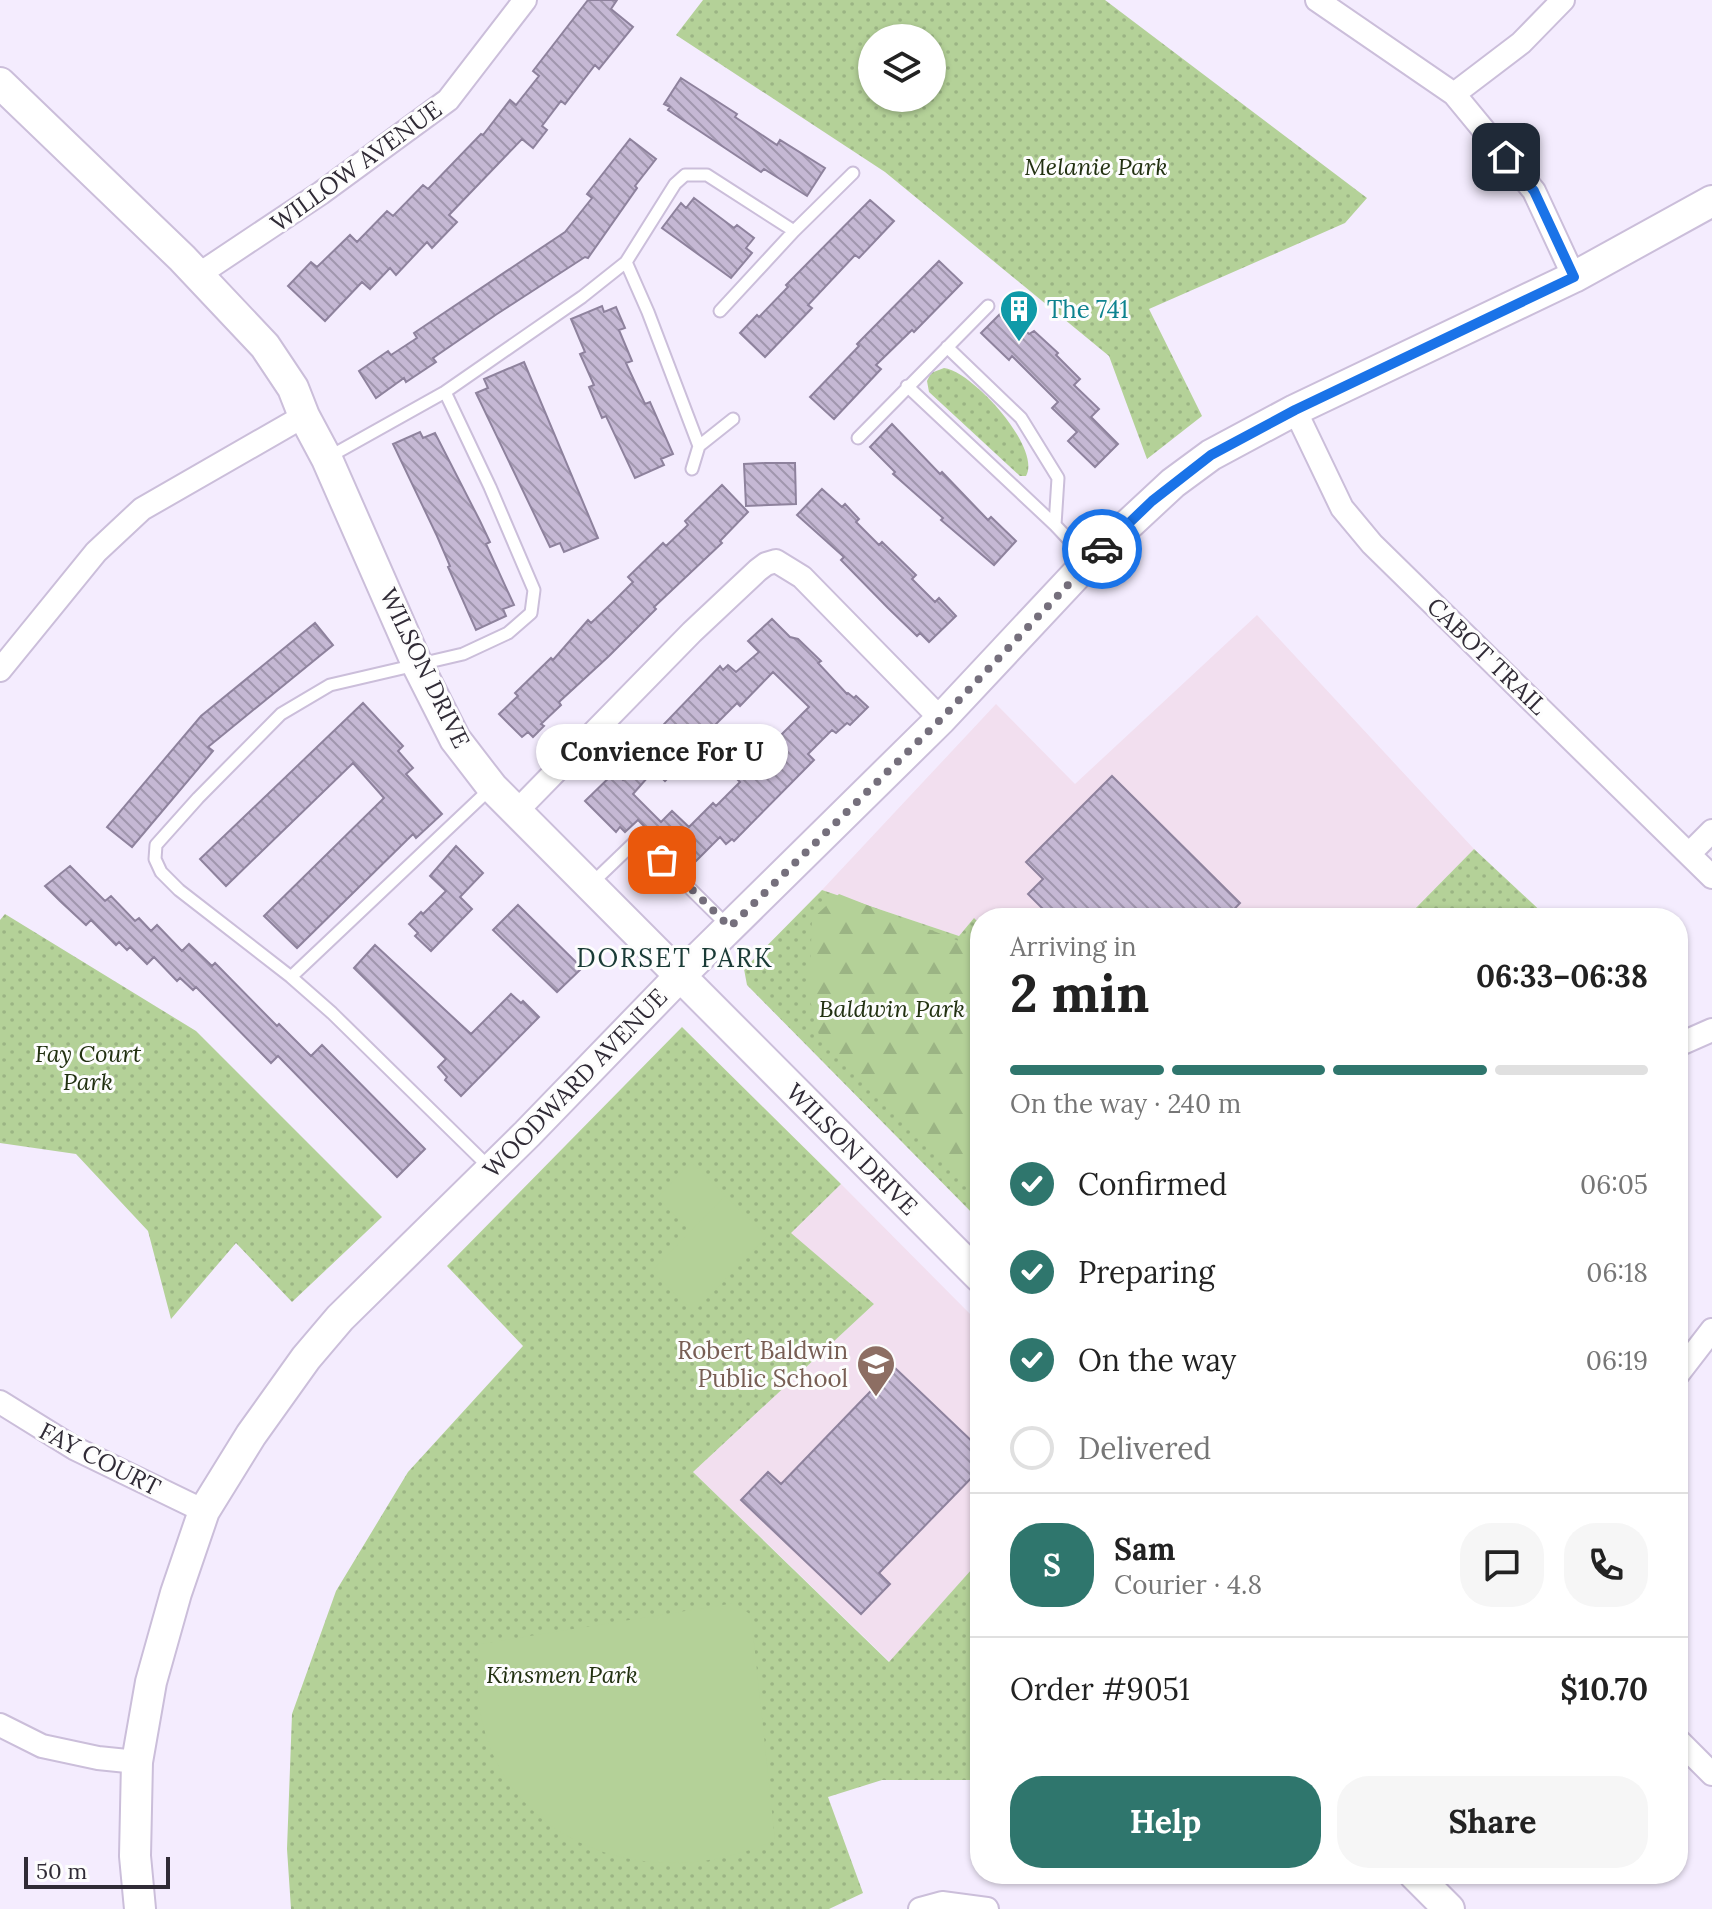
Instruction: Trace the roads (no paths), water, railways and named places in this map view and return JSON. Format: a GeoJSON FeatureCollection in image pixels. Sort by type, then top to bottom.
{"type":"FeatureCollection","features":[{"type":"Feature","properties":{"kind":"street","name":"WILLOW AVENUE"},"geometry":{"type":"LineString","coordinates":[[198,275],[321,193],[448,100],[525,0]]}},
{"type":"Feature","properties":{"kind":"street"},"geometry":{"type":"LineString","coordinates":[[1317,0],[1454,94],[1534,191],[1574,277]]}},
{"type":"Feature","properties":{"kind":"street"},"geometry":{"type":"LineString","coordinates":[[1454,94],[1521,43],[1563,0]]}},
{"type":"Feature","properties":{"kind":"street","name":"WILSON DRIVE"},"geometry":{"type":"LineString","coordinates":[[0,83],[198,275],[265,346],[293,388],[417,664],[455,739],[492,787],[970,1267]]}},
{"type":"Feature","properties":{"kind":"street","name":"WOODWARD AVENUE"},"geometry":{"type":"LineString","coordinates":[[140,1909],[135,1856],[137,1762],[151,1682],[176,1593],[204,1511],[251,1435],[306,1358],[340,1318],[941,719],[1089,561],[1152,501],[1211,455],[1295,410],[1574,277],[1712,201]]}},
{"type":"Feature","properties":{"kind":"street","name":"CABOT TRAIL"},"geometry":{"type":"LineString","coordinates":[[1295,410],[1342,508],[1372,544],[1712,877]]}},
{"type":"Feature","properties":{"kind":"street"},"geometry":{"type":"LineString","coordinates":[[0,670],[96,552],[142,509],[304,416]]}},
{"type":"Feature","properties":{"kind":"street"},"geometry":{"type":"LineString","coordinates":[[516,812],[692,632],[758,570],[776,561],[802,577],[941,719]]}},
{"type":"Feature","properties":{"kind":"street"},"geometry":{"type":"LineString","coordinates":[[1690,853],[1712,831]]}},
{"type":"Feature","properties":{"kind":"street"},"geometry":{"type":"LineString","coordinates":[[1688,1041],[1712,1030]]}},
{"type":"Feature","properties":{"kind":"street"},"geometry":{"type":"LineString","coordinates":[[1688,1361],[1712,1330]]}},
{"type":"Feature","properties":{"kind":"street","name":"FAY COURT"},"geometry":{"type":"LineString","coordinates":[[0,1402],[74,1448],[204,1511]]}},
{"type":"Feature","properties":{"kind":"street"},"geometry":{"type":"LineString","coordinates":[[0,1725],[42,1746],[98,1758],[137,1762]]}},
{"type":"Feature","properties":{"kind":"street"},"geometry":{"type":"LineString","coordinates":[[1688,1750],[1712,1774]]}},
{"type":"Feature","properties":{"kind":"street"},"geometry":{"type":"LineString","coordinates":[[1424,1884],[1449,1909]]}},
{"type":"Feature","properties":{"kind":"street"},"geometry":{"type":"LineString","coordinates":[[920,1909],[942,1903],[987,1909]]}},
{"type":"Feature","properties":{"kind":"lane"},"geometry":{"type":"LineString","coordinates":[[720,311],[853,173]]}},
{"type":"Feature","properties":{"kind":"lane"},"geometry":{"type":"LineString","coordinates":[[327,459],[445,392],[582,297],[626,262],[675,184],[685,175],[707,175],[794,231]]}},
{"type":"Feature","properties":{"kind":"lane"},"geometry":{"type":"LineString","coordinates":[[626,262],[699,446]]}},
{"type":"Feature","properties":{"kind":"lane"},"geometry":{"type":"LineString","coordinates":[[858,438],[988,306]]}},
{"type":"Feature","properties":{"kind":"lane"},"geometry":{"type":"LineString","coordinates":[[947,347],[1021,418],[1058,478],[1055,525]]}},
{"type":"Feature","properties":{"kind":"lane"},"geometry":{"type":"LineString","coordinates":[[907,386],[1089,561]]}},
{"type":"Feature","properties":{"kind":"lane"},"geometry":{"type":"LineString","coordinates":[[445,392],[534,590],[531,613],[508,633],[463,654],[330,685],[281,714],[156,845],[155,859],[161,872],[179,890],[332,1013],[490,1169]]}},
{"type":"Feature","properties":{"kind":"lane"},"geometry":{"type":"LineString","coordinates":[[692,469],[699,446],[733,419]]}},
{"type":"Feature","properties":{"kind":"lane"},"geometry":{"type":"LineString","coordinates":[[291,977],[492,787]]}},
{"type":"Feature","properties":{"kind":"lane"},"geometry":{"type":"LineString","coordinates":[[590,885],[639,838],[730,927]]}},
{"type":"Feature","properties":{"kind":"place","name":"The 741"},"geometry":{"type":"Point","coordinates":[1019,343]}},
{"type":"Feature","properties":{"kind":"place","name":"Convience For U"},"geometry":{"type":"Point","coordinates":[662,860]}},
{"type":"Feature","properties":{"kind":"place","name":"Robert Baldwin Public School"},"geometry":{"type":"Point","coordinates":[876,1398]}},
{"type":"Feature","properties":{"kind":"district","name":"DORSET PARK"},"geometry":{"type":"Point","coordinates":[675,957]}},
{"type":"Feature","properties":{"kind":"park label","name":"Melanie Park"},"geometry":{"type":"Point","coordinates":[1096,166]}},
{"type":"Feature","properties":{"kind":"park label","name":"Baldwin Park"},"geometry":{"type":"Point","coordinates":[892,1008]}},
{"type":"Feature","properties":{"kind":"park label","name":"Fay Court Park"},"geometry":{"type":"Point","coordinates":[88,1067]}},
{"type":"Feature","properties":{"kind":"park label","name":"Kinsmen Park"},"geometry":{"type":"Point","coordinates":[562,1674]}}]}
